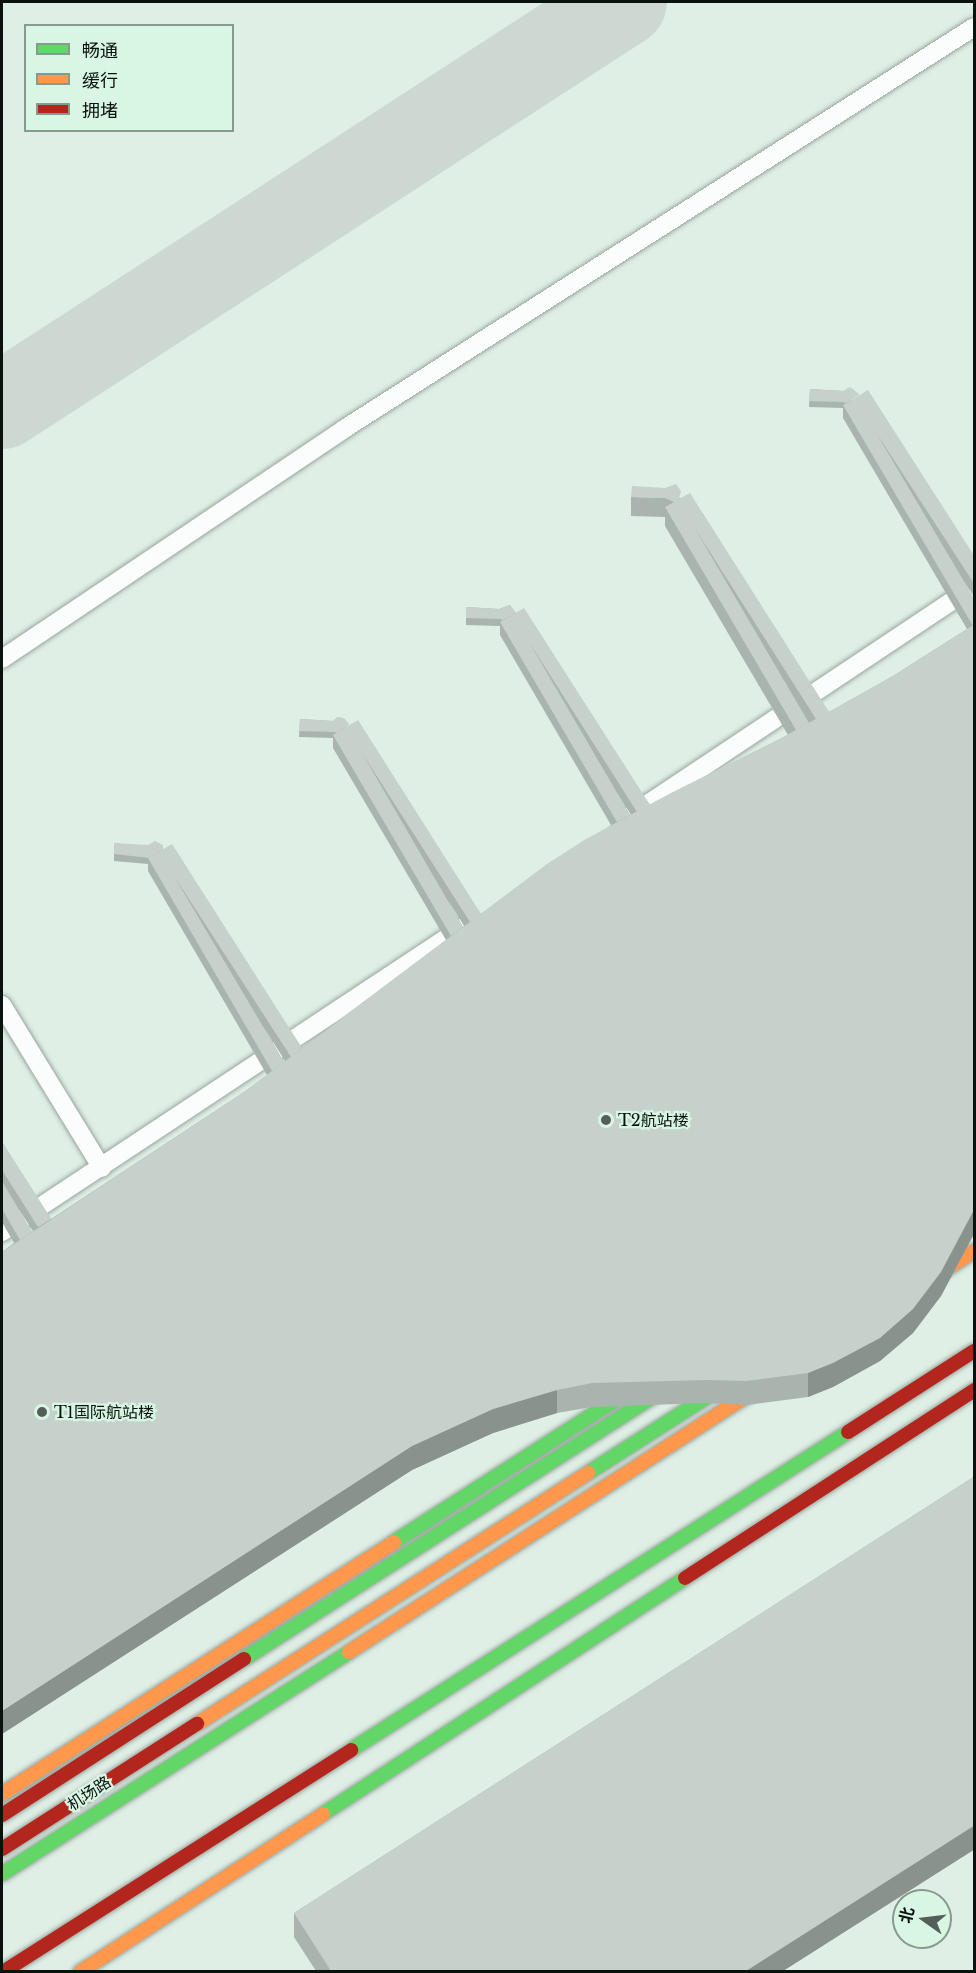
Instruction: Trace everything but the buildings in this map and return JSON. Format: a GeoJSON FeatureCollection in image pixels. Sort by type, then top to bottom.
{"type":"FeatureCollection","features":[{"type":"Feature","properties":{"kind":"street"},"geometry":{"type":"LineString","coordinates":[[914,1289],[975,1251]]}},
{"type":"Feature","properties":{"kind":"street"},"geometry":{"type":"LineString","coordinates":[[3,1971],[975,1351]]}},
{"type":"Feature","properties":{"kind":"street","name":"机场路"},"geometry":{"type":"LineString","coordinates":[[2,1849],[752,1368]]}},
{"type":"Feature","properties":{"kind":"street","name":"机场路"},"geometry":{"type":"LineString","coordinates":[[2,1815],[693,1371]]}},
{"type":"Feature","properties":{"kind":"street"},"geometry":{"type":"LineString","coordinates":[[2,1874],[784,1373]]}},
{"type":"Feature","properties":{"kind":"street"},"geometry":{"type":"LineString","coordinates":[[2,1794],[654,1375]]}},
{"type":"Feature","properties":{"kind":"street"},"geometry":{"type":"LineString","coordinates":[[80,1971],[975,1390]]}},
{"type":"Feature","properties":{"kind":"lane"},"geometry":{"type":"LineString","coordinates":[[2,659],[354,422],[975,27]]}},
{"type":"Feature","properties":{"kind":"lane"},"geometry":{"type":"LineString","coordinates":[[618,824],[975,586]]}},
{"type":"Feature","properties":{"kind":"lane"},"geometry":{"type":"LineString","coordinates":[[2,1232],[102,1168],[479,916]]}},
{"type":"Feature","properties":{"kind":"lane"},"geometry":{"type":"LineString","coordinates":[[2,1005],[102,1168]]}},
{"type":"Feature","properties":{"kind":"taxiway"},"geometry":{"type":"LineString","coordinates":[[2,405],[623,2]]}},
{"type":"Feature","properties":{"kind":"traffic: fast"},"geometry":{"type":"LineString","coordinates":[[588,1473],[735,1379]]}},
{"type":"Feature","properties":{"kind":"traffic: fast"},"geometry":{"type":"LineString","coordinates":[[244,1659],[677,1381]]}},
{"type":"Feature","properties":{"kind":"traffic: fast"},"geometry":{"type":"LineString","coordinates":[[394,1542],[642,1383]]}},
{"type":"Feature","properties":{"kind":"traffic: fast"},"geometry":{"type":"LineString","coordinates":[[351,1750],[848,1432]]}},
{"type":"Feature","properties":{"kind":"traffic: fast"},"geometry":{"type":"LineString","coordinates":[[323,1814],[685,1578]]}},
{"type":"Feature","properties":{"kind":"traffic: fast"},"geometry":{"type":"LineString","coordinates":[[2,1874],[349,1652]]}},
{"type":"Feature","properties":{"kind":"traffic: slow"},"geometry":{"type":"LineString","coordinates":[[923,1284],[974,1251]]}},
{"type":"Feature","properties":{"kind":"traffic: slow"},"geometry":{"type":"LineString","coordinates":[[349,1652],[773,1379]]}},
{"type":"Feature","properties":{"kind":"traffic: slow"},"geometry":{"type":"LineString","coordinates":[[197,1724],[588,1473]]}},
{"type":"Feature","properties":{"kind":"traffic: slow"},"geometry":{"type":"LineString","coordinates":[[2,1794],[394,1542]]}},
{"type":"Feature","properties":{"kind":"traffic: slow"},"geometry":{"type":"LineString","coordinates":[[80,1972],[323,1814]]}},
{"type":"Feature","properties":{"kind":"traffic: jam"},"geometry":{"type":"LineString","coordinates":[[848,1432],[974,1351]]}},
{"type":"Feature","properties":{"kind":"traffic: jam"},"geometry":{"type":"LineString","coordinates":[[685,1578],[974,1390]]}},
{"type":"Feature","properties":{"kind":"traffic: jam"},"geometry":{"type":"LineString","coordinates":[[2,1815],[244,1659]]}},
{"type":"Feature","properties":{"kind":"traffic: jam"},"geometry":{"type":"LineString","coordinates":[[2,1849],[197,1724]]}},
{"type":"Feature","properties":{"kind":"traffic: jam"},"geometry":{"type":"LineString","coordinates":[[3,1972],[351,1750]]}},
{"type":"Feature","properties":{"kind":"place","name":"T2航站楼"},"geometry":{"type":"Point","coordinates":[606,1120]}},
{"type":"Feature","properties":{"kind":"place","name":"T1国际航站楼"},"geometry":{"type":"Point","coordinates":[42,1412]}}]}
